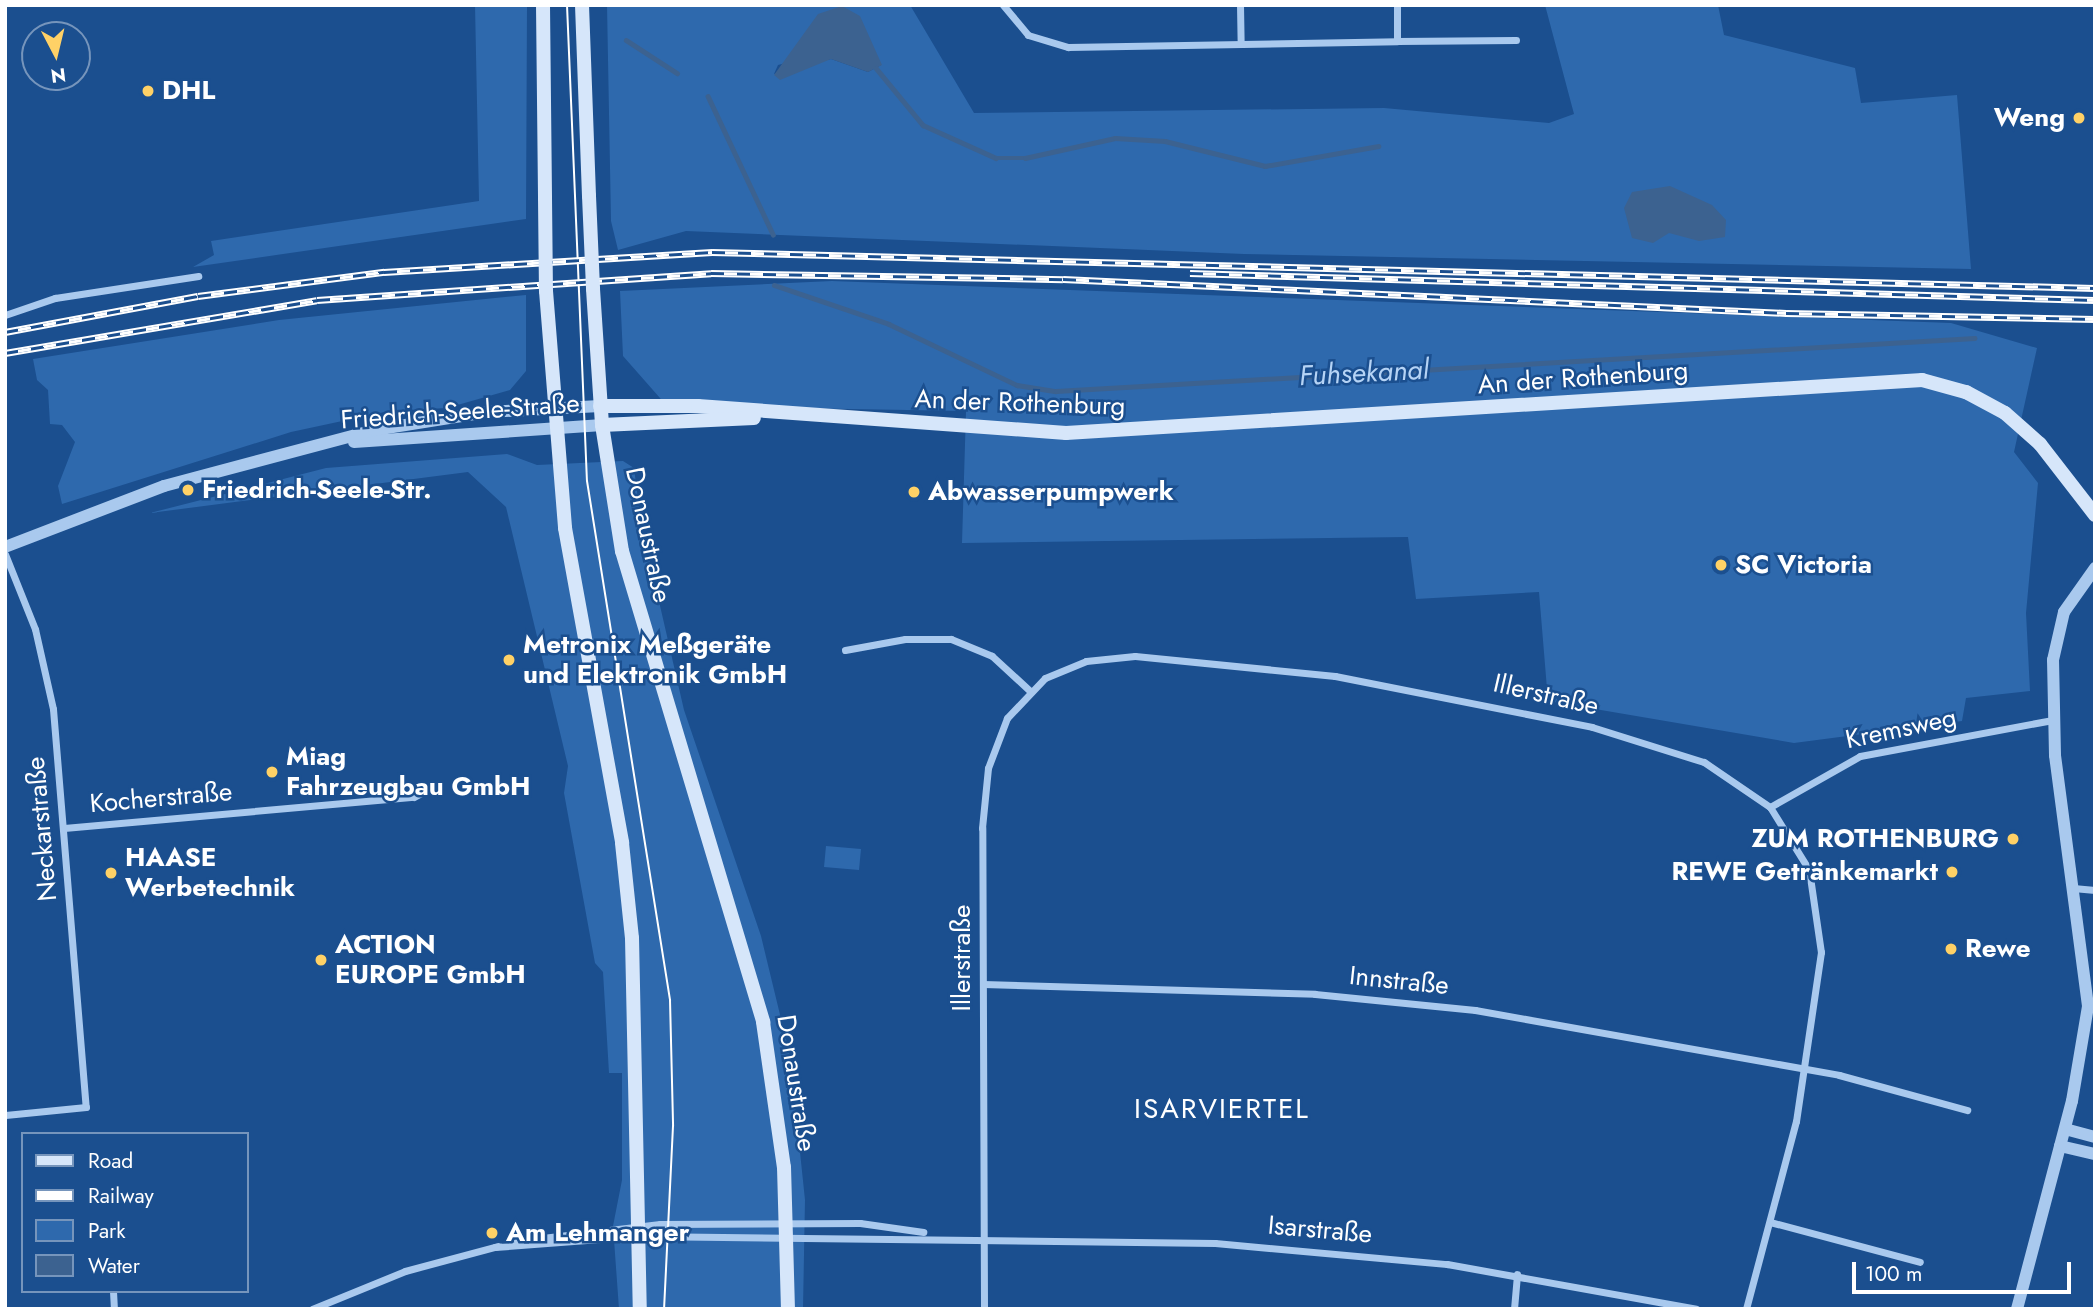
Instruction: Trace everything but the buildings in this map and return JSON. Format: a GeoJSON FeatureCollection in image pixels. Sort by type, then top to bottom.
{"type":"FeatureCollection","features":[{"type":"Feature","properties":{"kind":"main road"},"geometry":{"type":"LineString","coordinates":[[543,5],[546,291],[552,407],[629,904],[640,1230],[640,1309]]}},
{"type":"Feature","properties":{"kind":"main road","name":"Donaustraße"},"geometry":{"type":"LineString","coordinates":[[582,5],[593,289],[602,425],[638,609],[757,993],[778,1111],[789,1237],[788,1309]]}},
{"type":"Feature","properties":{"kind":"main road","name":"An der Rothenburg"},"geometry":{"type":"LineString","coordinates":[[600,406],[698,406],[1066,433],[1182,431],[1922,380],[1966,391],[2005,413],[2048,453],[2095,515]]}},
{"type":"Feature","properties":{"kind":"main road","name":"An der Rothenburg"},"geometry":{"type":"LineString","coordinates":[[602,425],[811,416]]}},
{"type":"Feature","properties":{"kind":"street"},"geometry":{"type":"LineString","coordinates":[[1003,5],[1028,35],[1051,45],[1516,40]]}},
{"type":"Feature","properties":{"kind":"street"},"geometry":{"type":"LineString","coordinates":[[1240,5],[1241,44]]}},
{"type":"Feature","properties":{"kind":"street"},"geometry":{"type":"LineString","coordinates":[[1397,5],[1397,41]]}},
{"type":"Feature","properties":{"kind":"street"},"geometry":{"type":"LineString","coordinates":[[5,315],[67,296],[198,276]]}},
{"type":"Feature","properties":{"kind":"street","name":"Friedrich-Seele-Straße"},"geometry":{"type":"LineString","coordinates":[[5,547],[164,486],[322,444],[427,420],[552,407],[600,406]]}},
{"type":"Feature","properties":{"kind":"street","name":"Friedrich-Seele-Straße"},"geometry":{"type":"LineString","coordinates":[[322,444],[602,425]]}},
{"type":"Feature","properties":{"kind":"street","name":"Neckarstraße"},"geometry":{"type":"LineString","coordinates":[[5,554],[44,661],[64,828],[86,1107],[5,1115]]}},
{"type":"Feature","properties":{"kind":"street"},"geometry":{"type":"LineString","coordinates":[[2017,1309],[2065,1129],[2089,999],[2053,720],[2058,628],[2095,568]]}},
{"type":"Feature","properties":{"kind":"street"},"geometry":{"type":"LineString","coordinates":[[845,650],[880,641],[951,639],[992,656],[1029,690]]}},
{"type":"Feature","properties":{"kind":"street","name":"Illerstraße"},"geometry":{"type":"LineString","coordinates":[[984,1309],[985,787],[1000,732],[1029,690],[1064,668],[1135,656],[1335,676],[1496,705],[1669,748],[1733,777],[1770,807],[1800,849],[1818,908],[1818,987],[1805,1068],[1770,1222],[1746,1309]]}},
{"type":"Feature","properties":{"kind":"street","name":"Kremsweg"},"geometry":{"type":"LineString","coordinates":[[1770,807],[1860,756],[2053,720]]}},
{"type":"Feature","properties":{"kind":"street","name":"Kocherstraße"},"geometry":{"type":"LineString","coordinates":[[64,828],[414,797],[427,790]]}},
{"type":"Feature","properties":{"kind":"street"},"geometry":{"type":"LineString","coordinates":[[2073,888],[2095,890]]}},
{"type":"Feature","properties":{"kind":"street","name":"Innstraße"},"geometry":{"type":"LineString","coordinates":[[984,984],[1396,1001],[1562,1023],[1805,1068]]}},
{"type":"Feature","properties":{"kind":"street"},"geometry":{"type":"LineString","coordinates":[[1805,1068],[1967,1110]]}},
{"type":"Feature","properties":{"kind":"street"},"geometry":{"type":"LineString","coordinates":[[2065,1129],[2095,1137]]}},
{"type":"Feature","properties":{"kind":"street"},"geometry":{"type":"LineString","coordinates":[[2060,1146],[2095,1154]]}},
{"type":"Feature","properties":{"kind":"street","name":"Isarstraße"},"geometry":{"type":"LineString","coordinates":[[640,1230],[788,1221],[860,1223],[937,1235]]}},
{"type":"Feature","properties":{"kind":"street"},"geometry":{"type":"LineString","coordinates":[[1770,1222],[1920,1262]]}},
{"type":"Feature","properties":{"kind":"street"},"geometry":{"type":"LineString","coordinates":[[312,1309],[405,1271],[546,1234],[640,1230]]}},
{"type":"Feature","properties":{"kind":"street"},"geometry":{"type":"LineString","coordinates":[[495,1247],[640,1230]]}},
{"type":"Feature","properties":{"kind":"street","name":"Isarstraße"},"geometry":{"type":"LineString","coordinates":[[640,1230],[789,1237],[937,1235],[1314,1250],[1517,1274],[1696,1309]]}},
{"type":"Feature","properties":{"kind":"street"},"geometry":{"type":"LineString","coordinates":[[1514,1309],[1517,1274]]}},
{"type":"Feature","properties":{"kind":"green space"},"geometry":{"type":"Polygon","coordinates":[[[475,5],[527,5],[526,219],[193,267],[214,255],[211,241],[479,201],[475,5]]]}},
{"type":"Feature","properties":{"kind":"green space"},"geometry":{"type":"Polygon","coordinates":[[[607,5],[910,5],[974,113],[1384,108],[1549,123],[1574,114],[1545,5],[1718,5],[1724,35],[1855,68],[1861,103],[1957,95],[1971,269],[1244,254],[686,231],[618,250],[611,221],[607,5]],[[870,41],[778,65],[774,74],[831,59],[868,72],[881,65],[870,41]]]}},
{"type":"Feature","properties":{"kind":"green space"},"geometry":{"type":"Polygon","coordinates":[[[832,281],[1951,323],[2037,348],[2014,452],[2038,483],[2026,613],[2030,691],[1966,698],[1962,721],[1794,743],[1548,701],[1539,592],[1416,599],[1408,537],[962,543],[966,411],[667,406],[623,356],[620,291],[832,281]]]}},
{"type":"Feature","properties":{"kind":"green space"},"geometry":{"type":"Polygon","coordinates":[[[526,295],[526,371],[510,390],[447,408],[389,411],[291,432],[62,504],[58,486],[75,442],[62,425],[50,424],[48,390],[37,380],[33,359],[279,320],[526,295]]]}},
{"type":"Feature","properties":{"kind":"green space"},"geometry":{"type":"Polygon","coordinates":[[[507,454],[537,465],[623,461],[634,468],[641,523],[684,710],[761,936],[790,1056],[805,1200],[803,1309],[619,1309],[613,1226],[622,1180],[622,1073],[609,1073],[603,972],[595,963],[564,793],[568,766],[506,507],[468,472],[150,513],[326,468],[507,454]]]}},
{"type":"Feature","properties":{"kind":"green space"},"geometry":{"type":"Polygon","coordinates":[[[826,846],[861,849],[859,870],[824,867],[826,846]]]}},
{"type":"Feature","properties":{"kind":"water"},"geometry":{"type":"Polygon","coordinates":[[[842,6],[860,16],[882,65],[868,72],[831,59],[780,80],[774,75],[818,14],[842,6]]]}},
{"type":"Feature","properties":{"kind":"water"},"geometry":{"type":"Polygon","coordinates":[[[1670,186],[1712,205],[1726,220],[1725,237],[1699,241],[1669,233],[1653,243],[1632,238],[1624,208],[1632,192],[1670,186]]]}},
{"type":"Feature","properties":{"kind":"waterway","name":"Fuhsekanal"},"geometry":{"type":"LineString","coordinates":[[626,40],[677,73]]}},
{"type":"Feature","properties":{"kind":"waterway"},"geometry":{"type":"LineString","coordinates":[[876,68],[923,125],[996,158],[1025,158],[1115,138],[1165,141],[1265,166],[1378,146]]}},
{"type":"Feature","properties":{"kind":"waterway","name":"Fuhsekanal"},"geometry":{"type":"LineString","coordinates":[[708,96],[773,234]]}},
{"type":"Feature","properties":{"kind":"waterway","name":"Fuhsekanal"},"geometry":{"type":"LineString","coordinates":[[774,285],[889,324],[1017,385],[1056,391],[1974,338]]}},
{"type":"Feature","properties":{"kind":"tram line"},"geometry":{"type":"LineString","coordinates":[[567,5],[587,481],[670,1000],[673,1126],[664,1309]]}},
{"type":"Feature","properties":{"kind":"railway"},"geometry":{"type":"LineString","coordinates":[[5,332],[198,296],[384,272],[712,252],[2095,288]]}},
{"type":"Feature","properties":{"kind":"railway"},"geometry":{"type":"LineString","coordinates":[[5,353],[317,300],[711,273],[1063,279],[1786,313],[2095,319]]}},
{"type":"Feature","properties":{"kind":"railway"},"geometry":{"type":"LineString","coordinates":[[1190,273],[2095,300]]}},
{"type":"Feature","properties":{"kind":"place","name":"DHL"},"geometry":{"type":"Point","coordinates":[148,91]}},
{"type":"Feature","properties":{"kind":"place","name":"Weng"},"geometry":{"type":"Point","coordinates":[2079,118]}},
{"type":"Feature","properties":{"kind":"place","name":"Friedrich-Seele-Str."},"geometry":{"type":"Point","coordinates":[188,490]}},
{"type":"Feature","properties":{"kind":"place","name":"Abwasserpumpwerk"},"geometry":{"type":"Point","coordinates":[914,492]}},
{"type":"Feature","properties":{"kind":"place","name":"SC Victoria"},"geometry":{"type":"Point","coordinates":[1721,565]}},
{"type":"Feature","properties":{"kind":"place","name":"Metronix Meßgeräte und Elektronik GmbH"},"geometry":{"type":"Point","coordinates":[509,660]}},
{"type":"Feature","properties":{"kind":"place","name":"Miag Fahrzeugbau GmbH"},"geometry":{"type":"Point","coordinates":[272,772]}},
{"type":"Feature","properties":{"kind":"place","name":"ZUM ROTHENBURG"},"geometry":{"type":"Point","coordinates":[2013,839]}},
{"type":"Feature","properties":{"kind":"place","name":"REWE Getränkemarkt"},"geometry":{"type":"Point","coordinates":[1952,872]}},
{"type":"Feature","properties":{"kind":"place","name":"HAASE Werbetechnik"},"geometry":{"type":"Point","coordinates":[111,873]}},
{"type":"Feature","properties":{"kind":"place","name":"Rewe"},"geometry":{"type":"Point","coordinates":[1951,949]}},
{"type":"Feature","properties":{"kind":"place","name":"ACTION EUROPE GmbH"},"geometry":{"type":"Point","coordinates":[321,960]}},
{"type":"Feature","properties":{"kind":"place","name":"Am Lehmanger"},"geometry":{"type":"Point","coordinates":[492,1233]}},
{"type":"Feature","properties":{"kind":"district","name":"ISARVIERTEL"},"geometry":{"type":"Point","coordinates":[1222,1109]}}]}
